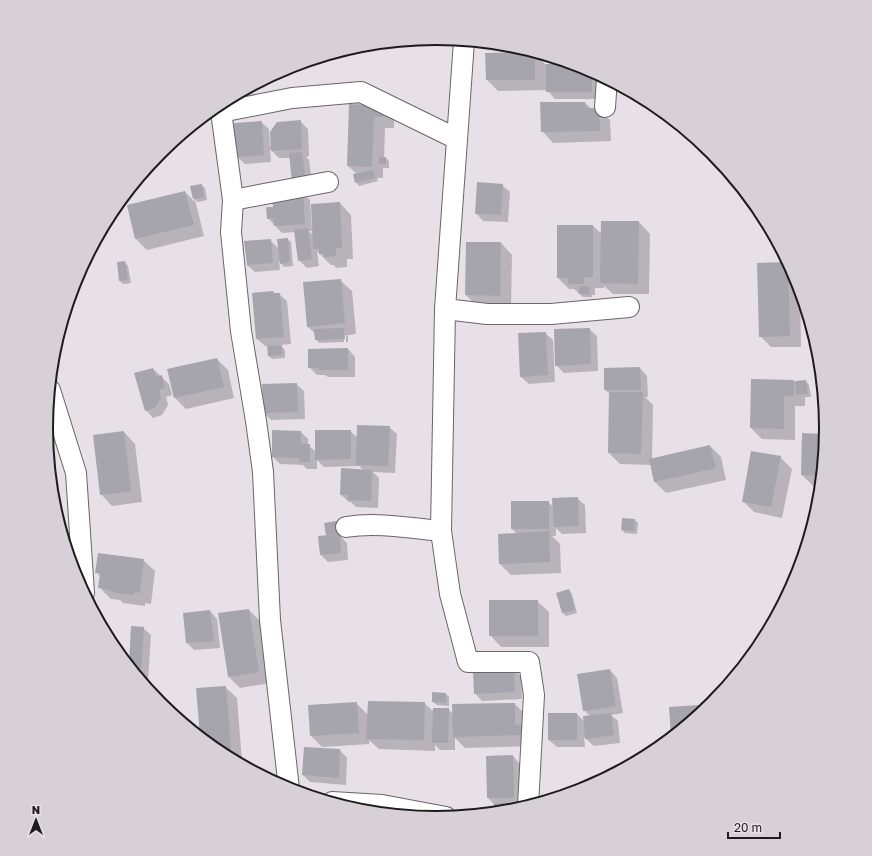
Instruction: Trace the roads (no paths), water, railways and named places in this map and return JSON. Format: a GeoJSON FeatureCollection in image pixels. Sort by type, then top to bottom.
{"type":"FeatureCollection","features":[{"type":"Feature","properties":{"kind":"street"},"geometry":{"type":"LineString","coordinates":[[464,46],[445,309],[441,531],[450,594],[468,662],[529,662],[534,695],[528,800]]}},
{"type":"Feature","properties":{"kind":"street"},"geometry":{"type":"LineString","coordinates":[[605,108],[607,85]]}},
{"type":"Feature","properties":{"kind":"street"},"geometry":{"type":"LineString","coordinates":[[227,107],[231,110],[292,98],[361,92],[458,139]]}},
{"type":"Feature","properties":{"kind":"street"},"geometry":{"type":"LineString","coordinates":[[221,111],[233,200],[231,232],[232,251],[241,331],[263,472],[270,620],[287,781]]}},
{"type":"Feature","properties":{"kind":"street"},"geometry":{"type":"LineString","coordinates":[[233,200],[328,182]]}},
{"type":"Feature","properties":{"kind":"street"},"geometry":{"type":"LineString","coordinates":[[445,309],[487,314],[551,314],[629,307]]}},
{"type":"Feature","properties":{"kind":"street"},"geometry":{"type":"LineString","coordinates":[[54,403],[76,473],[83,577]]}},
{"type":"Feature","properties":{"kind":"street"},"geometry":{"type":"LineString","coordinates":[[346,527],[386,526],[441,531]]}},
{"type":"Feature","properties":{"kind":"street"},"geometry":{"type":"LineString","coordinates":[[360,804],[382,805],[407,810]]}}]}
